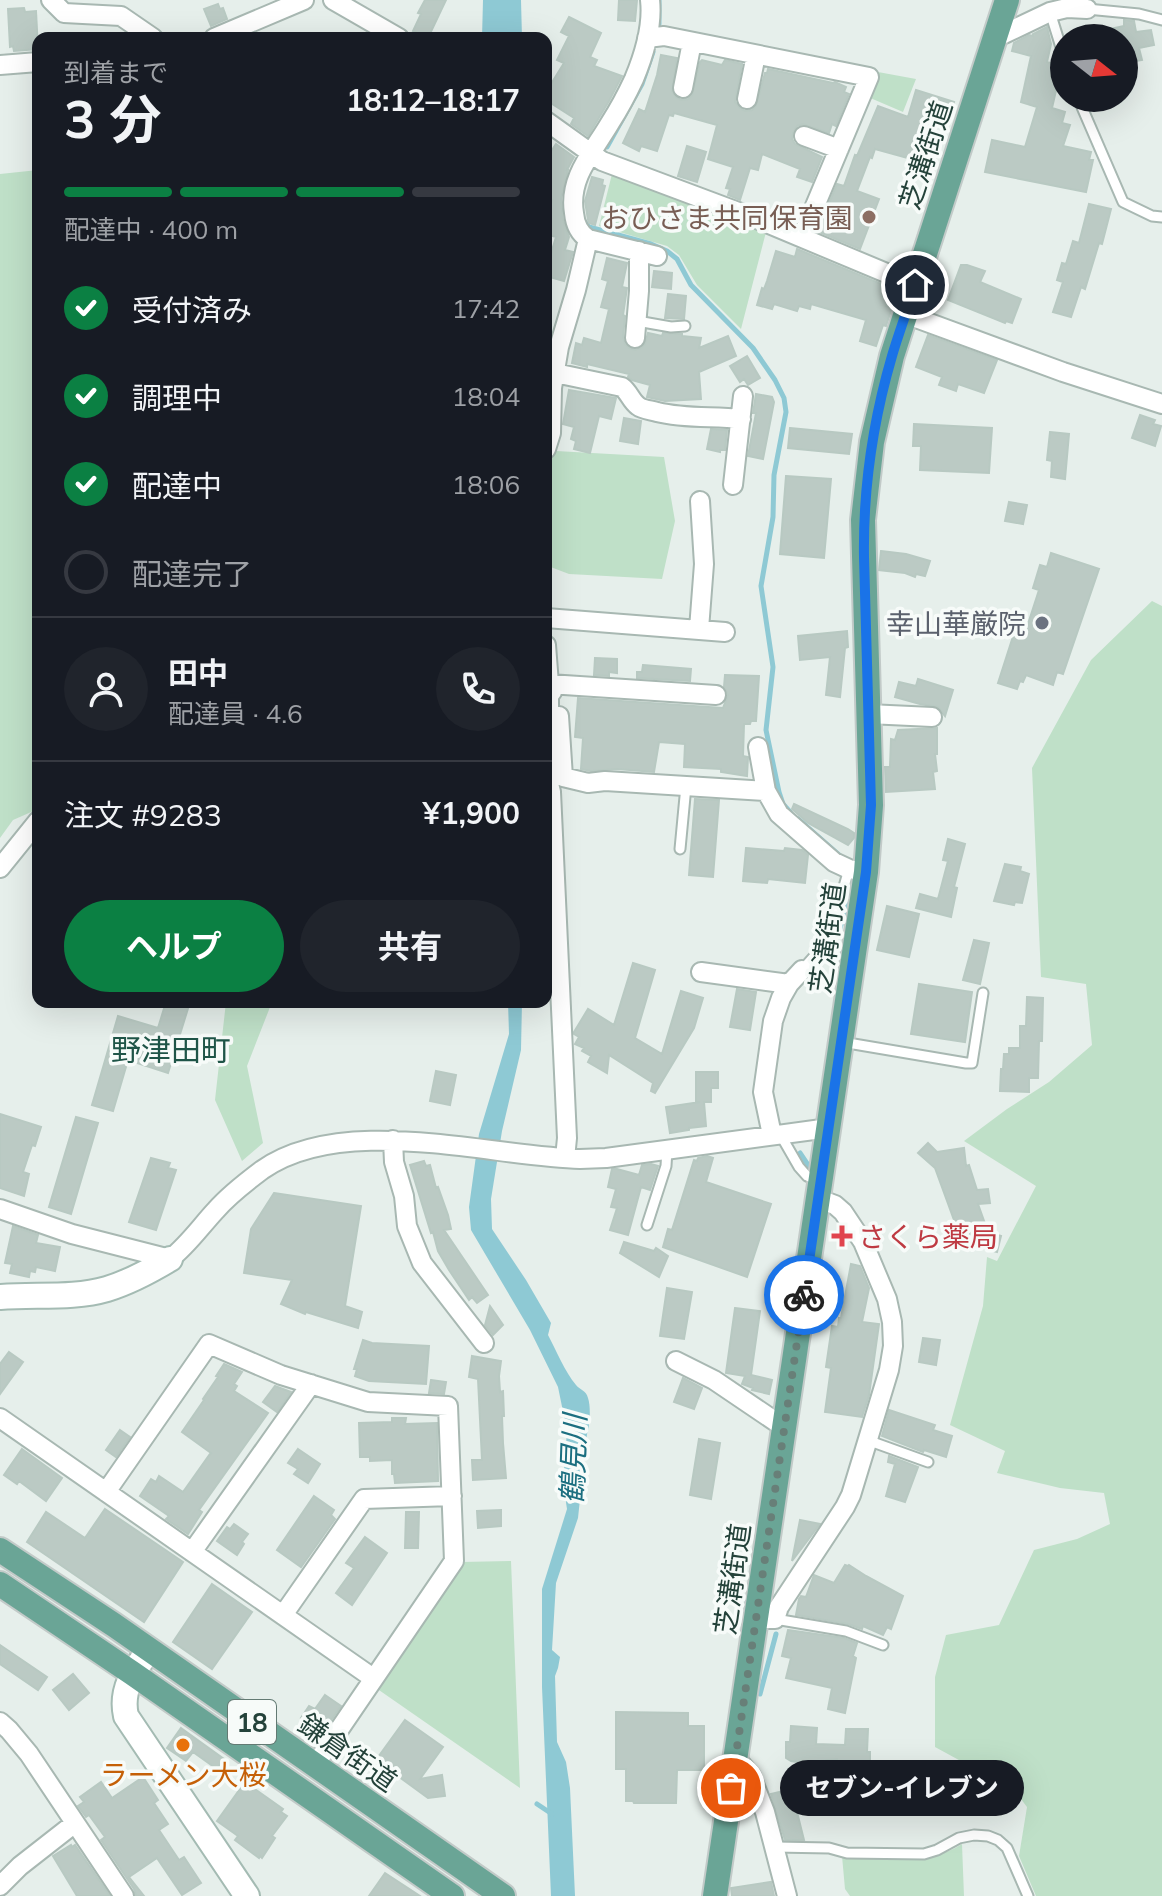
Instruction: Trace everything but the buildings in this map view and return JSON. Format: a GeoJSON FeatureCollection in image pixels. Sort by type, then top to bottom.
{"type":"FeatureCollection","features":[{"type":"Feature","properties":{"kind":"main road","name":"芝溝街道"},"geometry":{"type":"LineString","coordinates":[[715,1896],[736,1758],[766,1619],[785,1428],[842,1042],[858,871],[871,805],[863,520],[867,478],[881,398],[905,314],[1007,0]]}},
{"type":"Feature","properties":{"kind":"main road","name":"鎌倉街道"},"geometry":{"type":"LineString","coordinates":[[0,1550],[503,1896]]}},
{"type":"Feature","properties":{"kind":"main road","name":"鎌倉街道"},"geometry":{"type":"LineString","coordinates":[[0,1584],[452,1896]]}},
{"type":"Feature","properties":{"kind":"street"},"geometry":{"type":"LineString","coordinates":[[51,0],[64,13],[121,16],[144,32]]}},
{"type":"Feature","properties":{"kind":"street"},"geometry":{"type":"LineString","coordinates":[[228,32],[304,0]]}},
{"type":"Feature","properties":{"kind":"street"},"geometry":{"type":"LineString","coordinates":[[333,0],[389,32]]}},
{"type":"Feature","properties":{"kind":"street"},"geometry":{"type":"LineString","coordinates":[[636,330],[639,291],[648,254],[582,235],[577,227],[572,199],[580,171],[633,79],[647,38],[650,0]]}},
{"type":"Feature","properties":{"kind":"street"},"geometry":{"type":"LineString","coordinates":[[996,32],[1004,34],[1062,7],[1087,9]]}},
{"type":"Feature","properties":{"kind":"street"},"geometry":{"type":"LineString","coordinates":[[647,38],[664,36],[869,77],[802,237]]}},
{"type":"Feature","properties":{"kind":"street"},"geometry":{"type":"LineString","coordinates":[[683,88],[692,42]]}},
{"type":"Feature","properties":{"kind":"street"},"geometry":{"type":"LineString","coordinates":[[747,99],[756,55]]}},
{"type":"Feature","properties":{"kind":"street"},"geometry":{"type":"LineString","coordinates":[[0,65],[32,62]]}},
{"type":"Feature","properties":{"kind":"street"},"geometry":{"type":"LineString","coordinates":[[552,125],[602,161],[802,237],[915,285]]}},
{"type":"Feature","properties":{"kind":"street"},"geometry":{"type":"LineString","coordinates":[[804,136],[839,149]]}},
{"type":"Feature","properties":{"kind":"street"},"geometry":{"type":"LineString","coordinates":[[552,418],[559,347],[588,239]]}},
{"type":"Feature","properties":{"kind":"street"},"geometry":{"type":"LineString","coordinates":[[905,314],[1063,372],[1162,404]]}},
{"type":"Feature","properties":{"kind":"street"},"geometry":{"type":"LineString","coordinates":[[555,373],[622,387],[634,403],[655,412],[741,419]]}},
{"type":"Feature","properties":{"kind":"street"},"geometry":{"type":"LineString","coordinates":[[741,474],[743,396]]}},
{"type":"Feature","properties":{"kind":"street"},"geometry":{"type":"LineString","coordinates":[[699,629],[710,526],[700,501]]}},
{"type":"Feature","properties":{"kind":"street"},"geometry":{"type":"LineString","coordinates":[[552,618],[725,632]]}},
{"type":"Feature","properties":{"kind":"street"},"geometry":{"type":"LineString","coordinates":[[552,684],[706,689]]}},
{"type":"Feature","properties":{"kind":"street"},"geometry":{"type":"LineString","coordinates":[[552,692],[558,707],[563,777],[588,783],[605,781],[766,791]]}},
{"type":"Feature","properties":{"kind":"street"},"geometry":{"type":"LineString","coordinates":[[868,714],[932,717]]}},
{"type":"Feature","properties":{"kind":"street"},"geometry":{"type":"LineString","coordinates":[[758,747],[766,791],[779,814],[834,862],[858,871]]}},
{"type":"Feature","properties":{"kind":"street"},"geometry":{"type":"LineString","coordinates":[[552,814],[566,1123],[561,1158]]}},
{"type":"Feature","properties":{"kind":"street"},"geometry":{"type":"LineString","coordinates":[[0,868],[32,828]]}},
{"type":"Feature","properties":{"kind":"street"},"geometry":{"type":"LineString","coordinates":[[776,1134],[763,1092],[766,1062],[773,1021],[781,998],[802,970]]}},
{"type":"Feature","properties":{"kind":"street"},"geometry":{"type":"LineString","coordinates":[[701,972],[789,984]]}},
{"type":"Feature","properties":{"kind":"street"},"geometry":{"type":"LineString","coordinates":[[0,1297],[72,1295],[135,1279],[179,1252],[219,1206],[265,1168],[297,1153],[335,1143],[393,1140],[561,1158],[606,1158],[829,1128]]}},
{"type":"Feature","properties":{"kind":"street"},"geometry":{"type":"LineString","coordinates":[[393,1140],[394,1162],[404,1196],[407,1226],[422,1263],[484,1343]]}},
{"type":"Feature","properties":{"kind":"street"},"geometry":{"type":"LineString","coordinates":[[766,1619],[779,1607],[851,1495],[889,1370],[893,1346],[887,1299],[863,1242],[843,1212],[820,1190]]}},
{"type":"Feature","properties":{"kind":"street"},"geometry":{"type":"LineString","coordinates":[[0,1209],[72,1234],[170,1259]]}},
{"type":"Feature","properties":{"kind":"street"},"geometry":{"type":"LineString","coordinates":[[106,1492],[209,1344],[281,1375],[368,1402],[448,1406],[454,1561],[315,1765]]}},
{"type":"Feature","properties":{"kind":"street"},"geometry":{"type":"LineString","coordinates":[[676,1361],[714,1380],[785,1428]]}},
{"type":"Feature","properties":{"kind":"street"},"geometry":{"type":"LineString","coordinates":[[192,1552],[311,1384]]}},
{"type":"Feature","properties":{"kind":"street"},"geometry":{"type":"LineString","coordinates":[[0,1418],[373,1678]]}},
{"type":"Feature","properties":{"kind":"street"},"geometry":{"type":"LineString","coordinates":[[283,1615],[364,1499],[452,1496]]}},
{"type":"Feature","properties":{"kind":"street"},"geometry":{"type":"LineString","coordinates":[[149,1650],[132,1673],[124,1695],[124,1705],[132,1726],[247,1896]]}},
{"type":"Feature","properties":{"kind":"street"},"geometry":{"type":"LineString","coordinates":[[0,1722],[29,1754],[124,1896]]}},
{"type":"Feature","properties":{"kind":"street"},"geometry":{"type":"LineString","coordinates":[[736,1758],[751,1776],[765,1812],[787,1896]]}},
{"type":"Feature","properties":{"kind":"street"},"geometry":{"type":"LineString","coordinates":[[0,1886],[20,1866],[75,1823]]}},
{"type":"Feature","properties":{"kind":"lane"},"geometry":{"type":"LineString","coordinates":[[1087,9],[1139,14],[1162,20]]}},
{"type":"Feature","properties":{"kind":"lane"},"geometry":{"type":"LineString","coordinates":[[1084,112],[1123,202],[1152,216],[1162,217]]}},
{"type":"Feature","properties":{"kind":"lane"},"geometry":{"type":"LineString","coordinates":[[636,330],[685,326]]}},
{"type":"Feature","properties":{"kind":"lane"},"geometry":{"type":"LineString","coordinates":[[680,849],[686,786]]}},
{"type":"Feature","properties":{"kind":"lane"},"geometry":{"type":"LineString","coordinates":[[802,970],[826,943],[858,871]]}},
{"type":"Feature","properties":{"kind":"lane"},"geometry":{"type":"LineString","coordinates":[[842,1042],[972,1063],[983,993]]}},
{"type":"Feature","properties":{"kind":"lane"},"geometry":{"type":"LineString","coordinates":[[776,1134],[820,1190]]}},
{"type":"Feature","properties":{"kind":"lane"},"geometry":{"type":"LineString","coordinates":[[647,1225],[666,1166],[667,1149]]}},
{"type":"Feature","properties":{"kind":"lane"},"geometry":{"type":"LineString","coordinates":[[867,1440],[928,1462]]}},
{"type":"Feature","properties":{"kind":"lane"},"geometry":{"type":"LineString","coordinates":[[766,1619],[846,1631],[883,1645]]}},
{"type":"Feature","properties":{"kind":"lane"},"geometry":{"type":"LineString","coordinates":[[774,1847],[829,1848],[847,1853],[924,1854],[959,1838],[988,1836],[1007,1848],[1028,1896]]}},
{"type":"Feature","properties":{"kind":"green space"},"geometry":{"type":"Polygon","coordinates":[[[878,72],[916,79],[903,112],[868,97],[878,72]]]}},
{"type":"Feature","properties":{"kind":"green space"},"geometry":{"type":"Polygon","coordinates":[[[32,171],[32,812],[13,820],[0,838],[0,174],[32,171]]]}},
{"type":"Feature","properties":{"kind":"green space"},"geometry":{"type":"Polygon","coordinates":[[[612,174],[766,232],[741,329],[697,285],[679,255],[667,246],[599,226],[612,174]]]}},
{"type":"Feature","properties":{"kind":"green space"},"geometry":{"type":"Polygon","coordinates":[[[556,451],[664,457],[675,521],[662,579],[569,574],[552,568],[552,454],[556,451]]]}},
{"type":"Feature","properties":{"kind":"green space"},"geometry":{"type":"Polygon","coordinates":[[[1152,601],[1162,606],[1162,1896],[1036,1896],[1019,1856],[1027,1807],[1014,1790],[935,1747],[935,1677],[946,1635],[999,1625],[1034,1550],[1077,1539],[1110,1524],[1104,1493],[1060,1488],[997,1473],[1005,1451],[950,1425],[983,1306],[987,1257],[997,1261],[1036,1186],[964,1141],[1049,1082],[1092,1045],[1086,984],[1041,977],[1032,768],[1091,660],[1152,601]]]}},
{"type":"Feature","properties":{"kind":"green space"},"geometry":{"type":"Polygon","coordinates":[[[225,1008],[270,1008],[247,1066],[263,1143],[242,1161],[215,1100],[225,1008]]]}},
{"type":"Feature","properties":{"kind":"green space"},"geometry":{"type":"Polygon","coordinates":[[[511,1561],[520,1788],[376,1688],[461,1562],[511,1561]]]}},
{"type":"Feature","properties":{"kind":"green space"},"geometry":{"type":"Polygon","coordinates":[[[962,1844],[964,1896],[850,1896],[845,1889],[842,1856],[920,1858],[949,1851],[962,1844]]]}},
{"type":"Feature","properties":{"kind":"water"},"geometry":{"type":"Polygon","coordinates":[[[483,0],[521,0],[522,32],[482,32],[483,0]]]}},
{"type":"Feature","properties":{"kind":"water","name":"鶴見川"},"geometry":{"type":"Polygon","coordinates":[[[508,1008],[522,1008],[521,1050],[502,1131],[491,1199],[492,1229],[551,1323],[548,1335],[568,1374],[587,1395],[590,1406],[578,1518],[556,1583],[552,1650],[560,1657],[555,1676],[557,1742],[566,1762],[570,1788],[575,1896],[551,1896],[542,1687],[542,1589],[567,1509],[563,1483],[567,1431],[558,1387],[530,1330],[471,1230],[469,1207],[479,1134],[509,1034],[508,1008]]]}},
{"type":"Feature","properties":{"kind":"waterway"},"geometry":{"type":"LineString","coordinates":[[659,0],[659,24]]}},
{"type":"Feature","properties":{"kind":"waterway"},"geometry":{"type":"LineString","coordinates":[[607,147],[642,84],[653,52]]}},
{"type":"Feature","properties":{"kind":"waterway"},"geometry":{"type":"LineString","coordinates":[[584,221],[589,227],[651,244],[677,259],[691,285],[753,348],[784,398],[786,412],[774,475],[773,517],[761,586],[773,667],[766,730],[779,792],[790,812]]}},
{"type":"Feature","properties":{"kind":"waterway"},"geometry":{"type":"LineString","coordinates":[[798,819],[839,855]]}},
{"type":"Feature","properties":{"kind":"waterway"},"geometry":{"type":"LineString","coordinates":[[809,974],[835,940],[850,888]]}},
{"type":"Feature","properties":{"kind":"waterway"},"geometry":{"type":"LineString","coordinates":[[800,1153],[810,1168]]}},
{"type":"Feature","properties":{"kind":"waterway"},"geometry":{"type":"LineString","coordinates":[[760,1694],[776,1634]]}},
{"type":"Feature","properties":{"kind":"waterway"},"geometry":{"type":"LineString","coordinates":[[537,1804],[552,1814]]}},
{"type":"Feature","properties":{"kind":"way so far"},"geometry":{"type":"LineString","coordinates":[[731,1788],[804,1295]]}},
{"type":"Feature","properties":{"kind":"place","name":"おひさま共同保育園"},"geometry":{"type":"Point","coordinates":[869,217]}},
{"type":"Feature","properties":{"kind":"place","name":"幸山華厳院"},"geometry":{"type":"Point","coordinates":[1042,623]}},
{"type":"Feature","properties":{"kind":"place","name":"さくら薬局"},"geometry":{"type":"Point","coordinates":[842,1236]}},
{"type":"Feature","properties":{"kind":"place","name":"ラーメン大桜"},"geometry":{"type":"Point","coordinates":[183,1745]}},
{"type":"Feature","properties":{"kind":"place","name":"セブン-イレブン"},"geometry":{"type":"Point","coordinates":[731,1788]}},
{"type":"Feature","properties":{"kind":"district","name":"野津田町"},"geometry":{"type":"Point","coordinates":[171,1050]}},
{"type":"Feature","properties":{"kind":"route"},"geometry":{"type":"LineString","coordinates":[[804,1295],[866,872],[871,805],[863,520],[867,478],[881,398],[915,285]]}}]}
